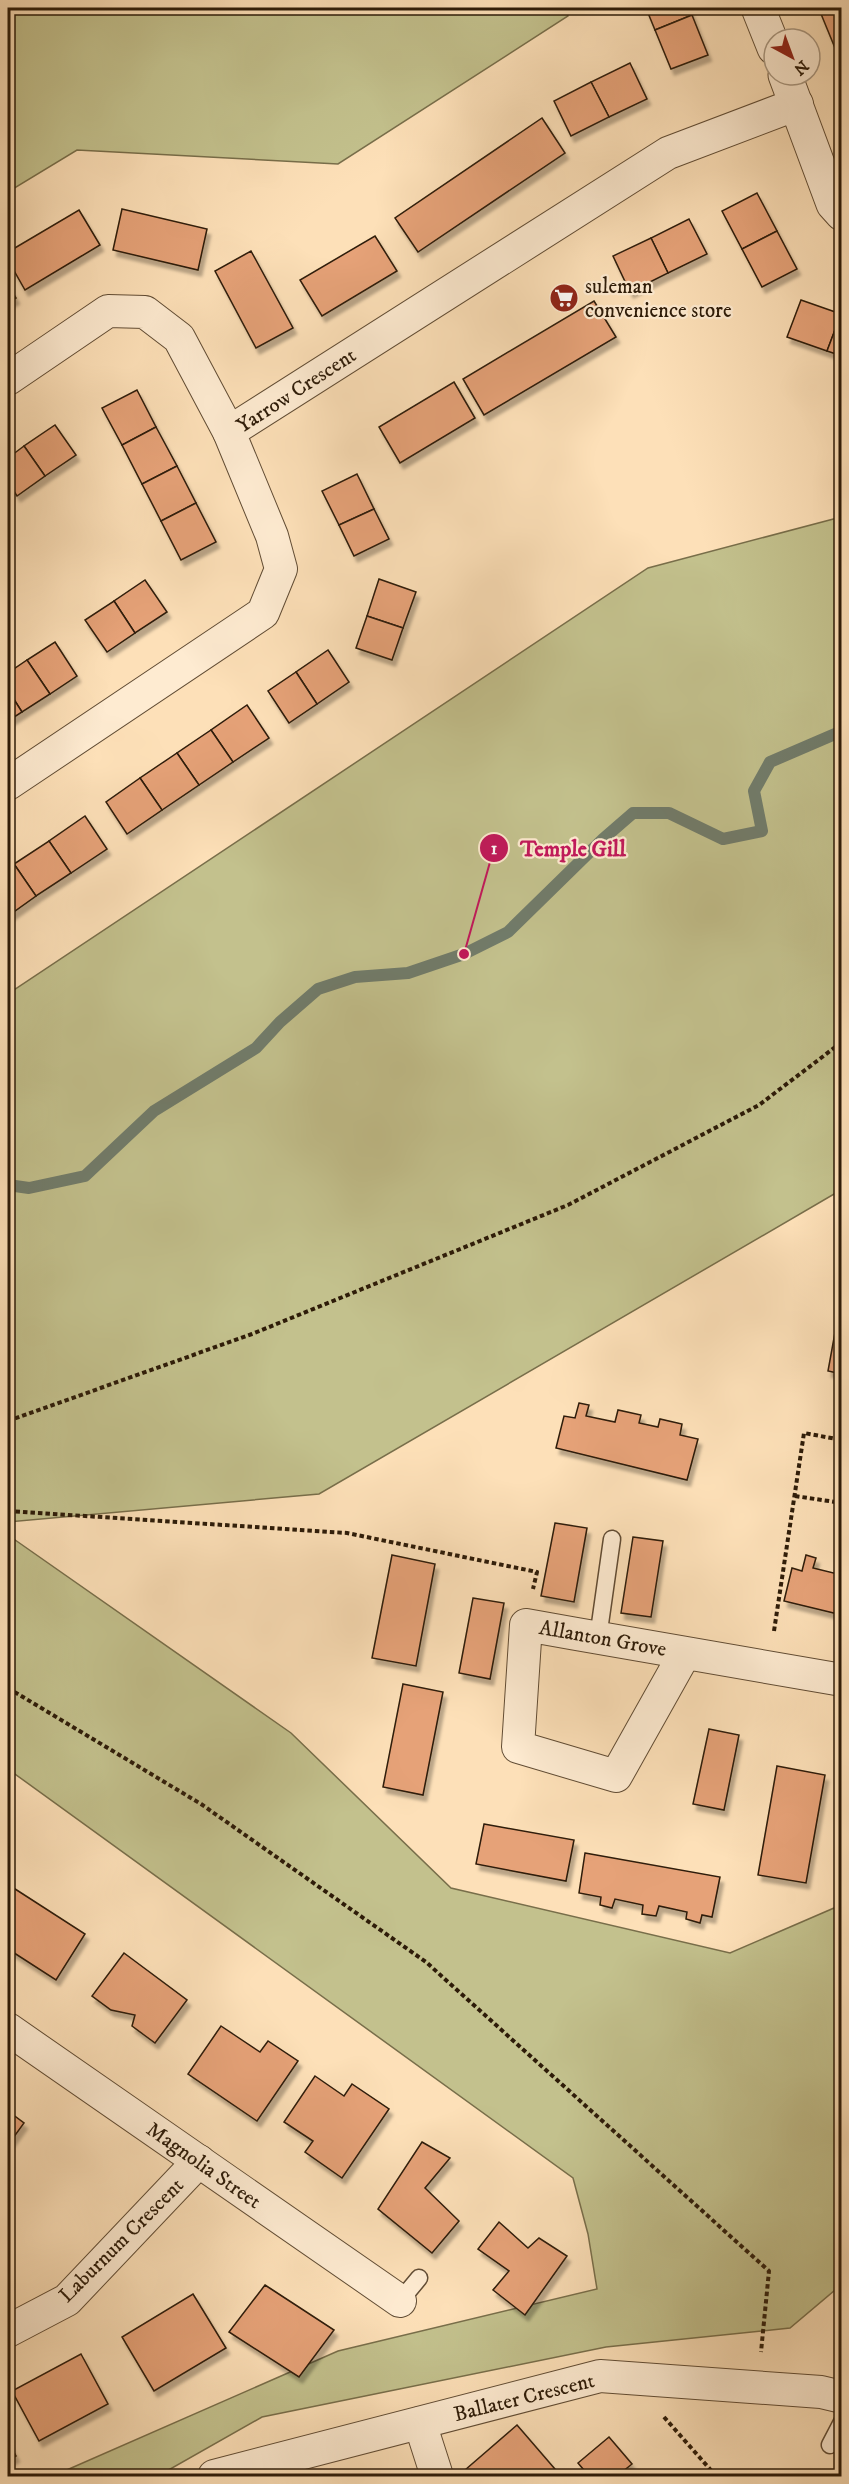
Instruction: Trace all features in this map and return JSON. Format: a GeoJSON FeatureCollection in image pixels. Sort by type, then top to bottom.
{"type":"FeatureCollection","features":[{"type":"Feature","properties":{"kind":"street"},"geometry":{"type":"LineString","coordinates":[[758,8],[766,27]]}},
{"type":"Feature","properties":{"kind":"street"},"geometry":{"type":"LineString","coordinates":[[791,90],[833,204],[842,214]]}},
{"type":"Feature","properties":{"kind":"street","name":"Yarrow Crescent"},"geometry":{"type":"LineString","coordinates":[[8,784],[262,614],[281,569],[272,536],[230,432],[668,153],[791,90]]}},
{"type":"Feature","properties":{"kind":"street"},"geometry":{"type":"LineString","coordinates":[[8,379],[108,311],[145,312],[179,338],[230,432]]}},
{"type":"Feature","properties":{"kind":"street","name":"Allanton Grove"},"geometry":{"type":"LineString","coordinates":[[685,1653],[615,1776],[518,1747],[526,1625],[842,1680]]}},
{"type":"Feature","properties":{"kind":"street","name":"Magnolia Street"},"geometry":{"type":"LineString","coordinates":[[8,2029],[199,2161],[410,2289]]}},
{"type":"Feature","properties":{"kind":"street","name":"Laburnum Crescent"},"geometry":{"type":"LineString","coordinates":[[8,2331],[67,2300],[199,2161]]}},
{"type":"Feature","properties":{"kind":"street","name":"Ballater Crescent"},"geometry":{"type":"LineString","coordinates":[[214,2476],[600,2376],[820,2392],[842,2397]]}},
{"type":"Feature","properties":{"kind":"street"},"geometry":{"type":"LineString","coordinates":[[420,2423],[437,2476]]}},
{"type":"Feature","properties":{"kind":"lane"},"geometry":{"type":"LineString","coordinates":[[598,1638],[612,1539]]}},
{"type":"Feature","properties":{"kind":"lane"},"geometry":{"type":"LineString","coordinates":[[830,2445],[842,2422]]}},
{"type":"Feature","properties":{"kind":"path"},"geometry":{"type":"LineString","coordinates":[[8,1421],[252,1334],[568,1205],[759,1105],[842,1042]]}},
{"type":"Feature","properties":{"kind":"path"},"geometry":{"type":"LineString","coordinates":[[769,1668],[804,1433],[842,1440]]}},
{"type":"Feature","properties":{"kind":"path"},"geometry":{"type":"LineString","coordinates":[[795,1496],[842,1503]]}},
{"type":"Feature","properties":{"kind":"path"},"geometry":{"type":"LineString","coordinates":[[8,1511],[347,1533],[537,1572],[526,1625]]}},
{"type":"Feature","properties":{"kind":"path"},"geometry":{"type":"LineString","coordinates":[[8,1689],[201,1804],[426,1962],[769,2271],[758,2388]]}},
{"type":"Feature","properties":{"kind":"path"},"geometry":{"type":"LineString","coordinates":[[630,2379],[716,2476]]}},
{"type":"Feature","properties":{"kind":"shaded area"},"geometry":{"type":"Polygon","coordinates":[[[8,8],[565,8],[568,16],[338,164],[77,150],[8,192],[8,8]]]}},
{"type":"Feature","properties":{"kind":"shaded area"},"geometry":{"type":"Polygon","coordinates":[[[841,517],[841,1190],[319,1494],[8,1522],[8,994],[648,568],[841,517]]]}},
{"type":"Feature","properties":{"kind":"shaded area"},"geometry":{"type":"Polygon","coordinates":[[[8,1535],[291,1733],[451,1888],[730,1953],[841,1905],[841,2285],[790,2328],[606,2347],[262,2417],[158,2476],[53,2476],[338,2351],[597,2289],[588,2234],[573,2178],[8,1769],[8,1535]]]}},
{"type":"Feature","properties":{"kind":"building"},"geometry":{"type":"Polygon","coordinates":[[[646,8],[689,8],[692,15],[655,30],[646,8]]]}},
{"type":"Feature","properties":{"kind":"building"},"geometry":{"type":"Polygon","coordinates":[[[842,8],[842,45],[835,48],[819,9],[842,8]]]}},
{"type":"Feature","properties":{"kind":"building"},"geometry":{"type":"Polygon","coordinates":[[[692,15],[708,55],[671,69],[655,30],[692,15]]]}},
{"type":"Feature","properties":{"kind":"building"},"geometry":{"type":"Polygon","coordinates":[[[842,45],[842,65],[835,48],[842,45]]]}},
{"type":"Feature","properties":{"kind":"building"},"geometry":{"type":"Polygon","coordinates":[[[630,63],[647,99],[609,117],[591,82],[630,63]]]}},
{"type":"Feature","properties":{"kind":"building"},"geometry":{"type":"Polygon","coordinates":[[[591,82],[609,117],[571,136],[554,101],[591,82]]]}},
{"type":"Feature","properties":{"kind":"building"},"geometry":{"type":"Polygon","coordinates":[[[542,118],[565,153],[418,252],[395,218],[542,118]]]}},
{"type":"Feature","properties":{"kind":"building"},"geometry":{"type":"Polygon","coordinates":[[[757,193],[777,231],[742,249],[722,211],[757,193]]]}},
{"type":"Feature","properties":{"kind":"building"},"geometry":{"type":"Polygon","coordinates":[[[122,209],[207,229],[198,270],[113,250],[122,209]]]}},
{"type":"Feature","properties":{"kind":"building"},"geometry":{"type":"Polygon","coordinates":[[[79,210],[100,245],[25,290],[8,260],[8,252],[79,210]]]}},
{"type":"Feature","properties":{"kind":"building"},"geometry":{"type":"Polygon","coordinates":[[[689,219],[707,254],[668,273],[651,238],[689,219]]]}},
{"type":"Feature","properties":{"kind":"building"},"geometry":{"type":"Polygon","coordinates":[[[777,231],[797,269],[762,287],[742,249],[777,231]]]}},
{"type":"Feature","properties":{"kind":"building"},"geometry":{"type":"Polygon","coordinates":[[[375,236],[397,271],[322,316],[300,280],[375,236]]]}},
{"type":"Feature","properties":{"kind":"building"},"geometry":{"type":"Polygon","coordinates":[[[651,238],[668,273],[630,292],[613,256],[651,238]]]}},
{"type":"Feature","properties":{"kind":"building"},"geometry":{"type":"Polygon","coordinates":[[[251,251],[293,328],[256,348],[215,271],[251,251]]]}},
{"type":"Feature","properties":{"kind":"building"},"geometry":{"type":"Polygon","coordinates":[[[8,285],[16,298],[8,303],[8,285]]]}},
{"type":"Feature","properties":{"kind":"building"},"geometry":{"type":"Polygon","coordinates":[[[801,300],[841,314],[827,351],[787,337],[801,300]]]}},
{"type":"Feature","properties":{"kind":"building"},"geometry":{"type":"Polygon","coordinates":[[[594,301],[616,337],[484,415],[463,379],[594,301]]]}},
{"type":"Feature","properties":{"kind":"building"},"geometry":{"type":"Polygon","coordinates":[[[842,314],[842,356],[827,351],[842,314]]]}},
{"type":"Feature","properties":{"kind":"building"},"geometry":{"type":"Polygon","coordinates":[[[454,382],[475,418],[400,463],[379,427],[454,382]]]}},
{"type":"Feature","properties":{"kind":"building"},"geometry":{"type":"Polygon","coordinates":[[[137,390],[156,427],[122,445],[102,408],[137,390]]]}},
{"type":"Feature","properties":{"kind":"building"},"geometry":{"type":"Polygon","coordinates":[[[55,425],[76,455],[45,476],[24,446],[55,425]]]}},
{"type":"Feature","properties":{"kind":"building"},"geometry":{"type":"Polygon","coordinates":[[[156,427],[177,466],[142,484],[122,445],[156,427]]]}},
{"type":"Feature","properties":{"kind":"building"},"geometry":{"type":"Polygon","coordinates":[[[24,446],[45,476],[17,496],[8,482],[8,458],[24,446]]]}},
{"type":"Feature","properties":{"kind":"building"},"geometry":{"type":"Polygon","coordinates":[[[177,466],[196,503],[161,521],[142,484],[177,466]]]}},
{"type":"Feature","properties":{"kind":"building"},"geometry":{"type":"Polygon","coordinates":[[[357,474],[374,509],[339,525],[322,491],[357,474]]]}},
{"type":"Feature","properties":{"kind":"building"},"geometry":{"type":"Polygon","coordinates":[[[196,503],[216,542],[181,560],[161,521],[196,503]]]}},
{"type":"Feature","properties":{"kind":"building"},"geometry":{"type":"Polygon","coordinates":[[[374,509],[389,539],[354,556],[339,525],[374,509]]]}},
{"type":"Feature","properties":{"kind":"building"},"geometry":{"type":"Polygon","coordinates":[[[379,579],[416,592],[403,628],[367,616],[379,579]]]}},
{"type":"Feature","properties":{"kind":"building"},"geometry":{"type":"Polygon","coordinates":[[[145,580],[167,612],[135,633],[114,601],[145,580]]]}},
{"type":"Feature","properties":{"kind":"building"},"geometry":{"type":"Polygon","coordinates":[[[114,601],[135,633],[107,652],[85,620],[114,601]]]}},
{"type":"Feature","properties":{"kind":"building"},"geometry":{"type":"Polygon","coordinates":[[[367,616],[403,628],[392,660],[356,648],[367,616]]]}},
{"type":"Feature","properties":{"kind":"building"},"geometry":{"type":"Polygon","coordinates":[[[55,642],[77,676],[50,694],[27,660],[55,642]]]}},
{"type":"Feature","properties":{"kind":"building"},"geometry":{"type":"Polygon","coordinates":[[[328,650],[349,682],[317,704],[296,672],[328,650]]]}},
{"type":"Feature","properties":{"kind":"building"},"geometry":{"type":"Polygon","coordinates":[[[27,660],[50,694],[22,712],[8,690],[8,673],[27,660]]]}},
{"type":"Feature","properties":{"kind":"building"},"geometry":{"type":"Polygon","coordinates":[[[296,672],[317,704],[289,723],[268,691],[296,672]]]}},
{"type":"Feature","properties":{"kind":"building"},"geometry":{"type":"Polygon","coordinates":[[[8,690],[22,712],[8,721],[8,690]]]}},
{"type":"Feature","properties":{"kind":"building"},"geometry":{"type":"Polygon","coordinates":[[[247,705],[269,738],[233,762],[211,730],[247,705]]]}},
{"type":"Feature","properties":{"kind":"building"},"geometry":{"type":"Polygon","coordinates":[[[211,730],[233,762],[199,785],[177,753],[211,730]]]}},
{"type":"Feature","properties":{"kind":"building"},"geometry":{"type":"Polygon","coordinates":[[[177,753],[199,785],[162,810],[140,778],[177,753]]]}},
{"type":"Feature","properties":{"kind":"building"},"geometry":{"type":"Polygon","coordinates":[[[140,778],[162,810],[127,834],[106,802],[140,778]]]}},
{"type":"Feature","properties":{"kind":"building"},"geometry":{"type":"Polygon","coordinates":[[[85,816],[107,849],[71,873],[49,841],[85,816]]]}},
{"type":"Feature","properties":{"kind":"building"},"geometry":{"type":"Polygon","coordinates":[[[49,841],[71,873],[36,896],[14,864],[49,841]]]}},
{"type":"Feature","properties":{"kind":"building"},"geometry":{"type":"Polygon","coordinates":[[[14,864],[36,896],[8,916],[8,868],[14,864]]]}},
{"type":"Feature","properties":{"kind":"building"},"geometry":{"type":"Polygon","coordinates":[[[842,1294],[842,1374],[828,1371],[842,1294]]]}},
{"type":"Feature","properties":{"kind":"building"},"geometry":{"type":"Polygon","coordinates":[[[579,1403],[589,1405],[586,1416],[615,1422],[618,1410],[641,1415],[639,1423],[658,1427],[660,1419],[682,1424],[680,1435],[698,1439],[687,1480],[556,1448],[564,1416],[575,1418],[579,1403]]]}},
{"type":"Feature","properties":{"kind":"building"},"geometry":{"type":"Polygon","coordinates":[[[555,1523],[587,1528],[574,1602],[541,1596],[555,1523]]]}},
{"type":"Feature","properties":{"kind":"building"},"geometry":{"type":"Polygon","coordinates":[[[633,1537],[663,1541],[651,1617],[621,1613],[633,1537]]]}},
{"type":"Feature","properties":{"kind":"building"},"geometry":{"type":"Polygon","coordinates":[[[392,1555],[435,1564],[416,1666],[372,1658],[392,1555]]]}},
{"type":"Feature","properties":{"kind":"building"},"geometry":{"type":"Polygon","coordinates":[[[806,1555],[816,1558],[813,1568],[842,1575],[842,1615],[784,1601],[792,1568],[802,1571],[806,1555]]]}},
{"type":"Feature","properties":{"kind":"building"},"geometry":{"type":"Polygon","coordinates":[[[473,1598],[504,1603],[490,1679],[459,1673],[473,1598]]]}},
{"type":"Feature","properties":{"kind":"building"},"geometry":{"type":"Polygon","coordinates":[[[403,1684],[443,1692],[423,1795],[383,1787],[403,1684]]]}},
{"type":"Feature","properties":{"kind":"building"},"geometry":{"type":"Polygon","coordinates":[[[709,1729],[739,1735],[724,1810],[693,1804],[709,1729]]]}},
{"type":"Feature","properties":{"kind":"building"},"geometry":{"type":"Polygon","coordinates":[[[777,1766],[825,1775],[806,1883],[758,1875],[777,1766]]]}},
{"type":"Feature","properties":{"kind":"building"},"geometry":{"type":"Polygon","coordinates":[[[484,1824],[574,1840],[566,1881],[476,1864],[484,1824]]]}},
{"type":"Feature","properties":{"kind":"building"},"geometry":{"type":"Polygon","coordinates":[[[585,1853],[720,1877],[712,1917],[702,1915],[700,1923],[686,1919],[687,1912],[659,1906],[656,1916],[642,1914],[643,1905],[615,1899],[612,1908],[600,1905],[601,1897],[579,1893],[585,1853]]]}},
{"type":"Feature","properties":{"kind":"building"},"geometry":{"type":"Polygon","coordinates":[[[12,1887],[85,1934],[56,1980],[8,1949],[8,1894],[12,1887]]]}},
{"type":"Feature","properties":{"kind":"building"},"geometry":{"type":"Polygon","coordinates":[[[124,1953],[187,2000],[155,2043],[132,2026],[135,2015],[111,2010],[92,1996],[124,1953]]]}},
{"type":"Feature","properties":{"kind":"building"},"geometry":{"type":"Polygon","coordinates":[[[221,2026],[260,2052],[268,2041],[298,2061],[257,2121],[188,2074],[221,2026]]]}},
{"type":"Feature","properties":{"kind":"building"},"geometry":{"type":"Polygon","coordinates":[[[315,2076],[344,2096],[352,2084],[389,2109],[342,2178],[305,2152],[313,2141],[284,2122],[315,2076]]]}},
{"type":"Feature","properties":{"kind":"building"},"geometry":{"type":"Polygon","coordinates":[[[8,2111],[24,2123],[8,2145],[8,2111]]]}},
{"type":"Feature","properties":{"kind":"building"},"geometry":{"type":"Polygon","coordinates":[[[422,2142],[450,2158],[425,2188],[459,2221],[432,2253],[378,2209],[422,2142]]]}},
{"type":"Feature","properties":{"kind":"building"},"geometry":{"type":"Polygon","coordinates":[[[499,2222],[528,2248],[539,2238],[567,2256],[525,2315],[493,2290],[509,2271],[478,2249],[499,2222]]]}},
{"type":"Feature","properties":{"kind":"building"},"geometry":{"type":"Polygon","coordinates":[[[265,2285],[334,2330],[299,2377],[229,2332],[265,2285]]]}},
{"type":"Feature","properties":{"kind":"building"},"geometry":{"type":"Polygon","coordinates":[[[193,2294],[226,2348],[154,2391],[122,2337],[193,2294]]]}},
{"type":"Feature","properties":{"kind":"building"},"geometry":{"type":"Polygon","coordinates":[[[81,2354],[108,2404],[39,2441],[12,2391],[81,2354]]]}},
{"type":"Feature","properties":{"kind":"building"},"geometry":{"type":"Polygon","coordinates":[[[517,2425],[561,2476],[471,2476],[465,2470],[517,2425]]]}},
{"type":"Feature","properties":{"kind":"building"},"geometry":{"type":"Polygon","coordinates":[[[609,2437],[632,2464],[617,2476],[589,2476],[578,2463],[609,2437]]]}},
{"type":"Feature","properties":{"kind":"building"},"geometry":{"type":"Polygon","coordinates":[[[8,2441],[16,2456],[8,2461],[8,2441]]]}},
{"type":"Feature","properties":{"kind":"waterway"},"geometry":{"type":"LineString","coordinates":[[8,1185],[29,1188],[85,1176],[154,1111],[256,1048],[280,1022],[318,989],[355,977],[408,973],[464,954],[508,932],[603,839],[633,813],[669,813],[723,839],[762,831],[754,791],[770,762],[842,731]]}},
{"type":"Feature","properties":{"kind":"place","name":"suleman convenience store"},"geometry":{"type":"Point","coordinates":[564,298]}},
{"type":"Feature","properties":{"kind":"place","name":"Temple Gill"},"geometry":{"type":"Point","coordinates":[464,954]}}]}
